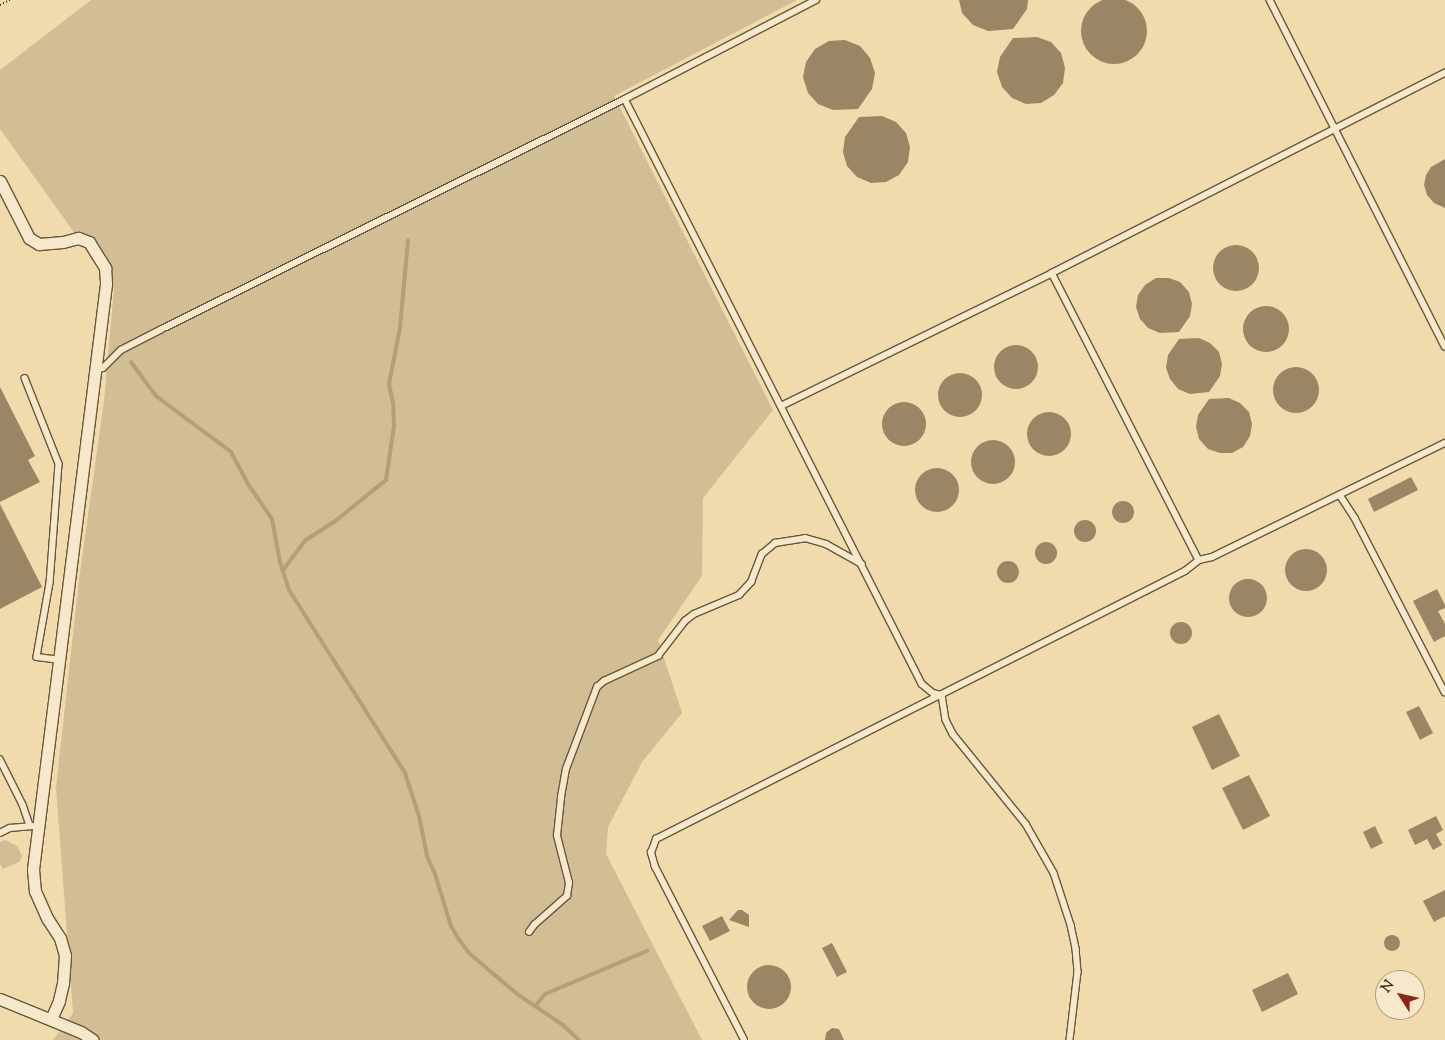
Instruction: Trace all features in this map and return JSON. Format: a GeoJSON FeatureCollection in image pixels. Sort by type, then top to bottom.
{"type":"FeatureCollection","features":[{"type":"Feature","properties":{"kind":"street"},"geometry":{"type":"LineString","coordinates":[[0,181],[29,238],[39,244],[63,242],[78,238],[89,242],[105,268],[106,284],[61,660],[34,826],[33,869],[35,891],[60,938],[64,955],[63,983],[59,1001],[51,1020]]}},
{"type":"Feature","properties":{"kind":"street"},"geometry":{"type":"LineString","coordinates":[[0,999],[93,1040]]}},
{"type":"Feature","properties":{"kind":"lane"},"geometry":{"type":"LineString","coordinates":[[96,370],[103,368],[120,350],[625,99],[816,0]]}},
{"type":"Feature","properties":{"kind":"lane"},"geometry":{"type":"LineString","coordinates":[[1270,0],[1337,129],[1445,346]]}},
{"type":"Feature","properties":{"kind":"lane"},"geometry":{"type":"LineString","coordinates":[[781,406],[1052,273],[1445,73]]}},
{"type":"Feature","properties":{"kind":"lane"},"geometry":{"type":"LineString","coordinates":[[625,99],[922,684],[933,693],[942,695]]}},
{"type":"Feature","properties":{"kind":"lane"},"geometry":{"type":"LineString","coordinates":[[1052,273],[1199,560]]}},
{"type":"Feature","properties":{"kind":"lane"},"geometry":{"type":"LineString","coordinates":[[25,378],[59,464],[50,583],[37,657],[61,660]]}},
{"type":"Feature","properties":{"kind":"lane"},"geometry":{"type":"LineString","coordinates":[[744,1040],[655,867],[651,853],[656,839],[1186,571],[1199,560],[1212,557],[1445,443]]}},
{"type":"Feature","properties":{"kind":"lane"},"geometry":{"type":"LineString","coordinates":[[1340,495],[1356,518],[1445,692]]}},
{"type":"Feature","properties":{"kind":"lane"},"geometry":{"type":"LineString","coordinates":[[529,932],[534,925],[567,896],[569,883],[558,836],[561,797],[566,769],[598,687],[604,681],[658,656],[685,621],[694,614],[743,592],[752,582],[762,554],[775,543],[805,538],[826,544],[862,564]]}},
{"type":"Feature","properties":{"kind":"lane"},"geometry":{"type":"LineString","coordinates":[[942,695],[946,720],[953,734],[1026,824],[1054,873],[1071,925],[1076,949],[1078,972],[1070,1040]]}},
{"type":"Feature","properties":{"kind":"lane"},"geometry":{"type":"LineString","coordinates":[[0,760],[34,826],[10,828],[0,833]]}},
{"type":"Feature","properties":{"kind":"path"},"geometry":{"type":"LineString","coordinates":[[0,5],[10,0]]}},
{"type":"Feature","properties":{"kind":"shaded area"},"geometry":{"type":"Polygon","coordinates":[[[91,0],[797,0],[614,96],[773,410],[703,498],[702,576],[658,640],[682,713],[642,762],[608,827],[606,854],[702,1040],[53,1040],[73,1013],[56,788],[79,580],[104,401],[114,288],[0,129],[0,70],[91,0]]]}},
{"type":"Feature","properties":{"kind":"shaded area"},"geometry":{"type":"Polygon","coordinates":[[[5,840],[17,846],[22,856],[19,862],[3,869],[0,864],[0,842],[5,840]]]}},
{"type":"Feature","properties":{"kind":"building"},"geometry":{"type":"Polygon","coordinates":[[[1114,-2],[1127,1],[1137,8],[1144,18],[1147,31],[1144,44],[1137,54],[1127,61],[1114,64],[1101,61],[1091,54],[1084,44],[1081,31],[1084,18],[1091,8],[1101,1],[1114,-2]]]}},
{"type":"Feature","properties":{"kind":"building"},"geometry":{"type":"Polygon","coordinates":[[[959,0],[1028,0],[1027,9],[1013,29],[988,31],[973,25],[962,13],[959,0]]]}},
{"type":"Feature","properties":{"kind":"building"},"geometry":{"type":"Polygon","coordinates":[[[1037,37],[1051,42],[1061,53],[1065,68],[1063,83],[1054,95],[1041,103],[1026,104],[1012,98],[1002,87],[997,72],[1000,57],[1013,38],[1037,37]]]}},
{"type":"Feature","properties":{"kind":"building"},"geometry":{"type":"Polygon","coordinates":[[[845,40],[860,46],[870,58],[875,73],[872,89],[858,109],[833,110],[818,104],[808,93],[803,77],[806,62],[815,49],[829,41],[845,40]]]}},
{"type":"Feature","properties":{"kind":"building"},"geometry":{"type":"Polygon","coordinates":[[[882,116],[896,122],[906,133],[910,147],[908,162],[899,175],[886,182],[871,183],[857,177],[847,166],[843,152],[845,137],[859,117],[882,116]]]}},
{"type":"Feature","properties":{"kind":"building"},"geometry":{"type":"Polygon","coordinates":[[[1445,159],[1445,208],[1434,203],[1427,195],[1424,185],[1426,175],[1431,167],[1445,159]]]}},
{"type":"Feature","properties":{"kind":"building"},"geometry":{"type":"Polygon","coordinates":[[[1236,245],[1249,249],[1255,255],[1259,268],[1255,281],[1249,287],[1236,291],[1223,287],[1217,281],[1213,268],[1217,255],[1223,249],[1236,245]]]}},
{"type":"Feature","properties":{"kind":"building"},"geometry":{"type":"Polygon","coordinates":[[[1156,278],[1169,278],[1180,282],[1189,292],[1192,304],[1190,316],[1179,332],[1160,333],[1148,328],[1140,319],[1136,307],[1138,295],[1145,285],[1156,278]]]}},
{"type":"Feature","properties":{"kind":"building"},"geometry":{"type":"Polygon","coordinates":[[[1266,306],[1279,310],[1285,316],[1289,329],[1285,342],[1279,348],[1266,352],[1253,348],[1247,342],[1243,329],[1247,316],[1253,310],[1266,306]]]}},
{"type":"Feature","properties":{"kind":"building"},"geometry":{"type":"Polygon","coordinates":[[[1199,338],[1210,343],[1219,352],[1222,364],[1220,376],[1209,392],[1190,394],[1178,389],[1170,379],[1166,368],[1168,355],[1179,339],[1199,338]]]}},
{"type":"Feature","properties":{"kind":"building"},"geometry":{"type":"Polygon","coordinates":[[[1016,345],[1028,349],[1034,355],[1038,367],[1034,379],[1028,385],[1016,389],[1004,385],[998,379],[994,367],[998,355],[1004,349],[1016,345]]]}},
{"type":"Feature","properties":{"kind":"building"},"geometry":{"type":"Polygon","coordinates":[[[1296,367],[1309,371],[1315,377],[1319,390],[1315,403],[1309,409],[1296,413],[1283,409],[1277,403],[1273,390],[1277,377],[1283,371],[1296,367]]]}},
{"type":"Feature","properties":{"kind":"building"},"geometry":{"type":"Polygon","coordinates":[[[960,373],[972,377],[978,383],[982,395],[978,407],[972,413],[960,417],[948,413],[942,407],[938,395],[942,383],[948,377],[960,373]]]}},
{"type":"Feature","properties":{"kind":"building"},"geometry":{"type":"Polygon","coordinates":[[[0,387],[35,456],[28,460],[40,482],[0,502],[0,387]]]}},
{"type":"Feature","properties":{"kind":"building"},"geometry":{"type":"Polygon","coordinates":[[[1229,398],[1240,403],[1249,412],[1252,424],[1250,436],[1243,447],[1232,453],[1220,453],[1208,449],[1199,439],[1196,427],[1198,415],[1209,399],[1229,398]]]}},
{"type":"Feature","properties":{"kind":"building"},"geometry":{"type":"Polygon","coordinates":[[[900,402],[908,402],[920,408],[926,424],[920,440],[908,446],[900,446],[888,440],[882,428],[882,420],[888,408],[900,402]]]}},
{"type":"Feature","properties":{"kind":"building"},"geometry":{"type":"Polygon","coordinates":[[[1045,412],[1053,412],[1065,418],[1071,434],[1065,450],[1053,456],[1045,456],[1033,450],[1027,438],[1027,430],[1033,418],[1045,412]]]}},
{"type":"Feature","properties":{"kind":"building"},"geometry":{"type":"Polygon","coordinates":[[[989,440],[997,440],[1009,446],[1015,462],[1009,478],[997,484],[989,484],[977,478],[971,466],[971,458],[977,446],[989,440]]]}},
{"type":"Feature","properties":{"kind":"building"},"geometry":{"type":"Polygon","coordinates":[[[937,468],[949,472],[955,478],[959,490],[955,502],[949,508],[937,512],[925,508],[919,502],[915,490],[919,478],[925,472],[937,468]]]}},
{"type":"Feature","properties":{"kind":"building"},"geometry":{"type":"Polygon","coordinates":[[[1411,477],[1418,490],[1374,512],[1368,499],[1411,477]]]}},
{"type":"Feature","properties":{"kind":"building"},"geometry":{"type":"Polygon","coordinates":[[[1123,501],[1133,508],[1134,512],[1127,522],[1123,523],[1113,516],[1112,512],[1119,502],[1123,501]]]}},
{"type":"Feature","properties":{"kind":"building"},"geometry":{"type":"Polygon","coordinates":[[[0,504],[42,587],[0,609],[0,504]]]}},
{"type":"Feature","properties":{"kind":"building"},"geometry":{"type":"Polygon","coordinates":[[[1085,520],[1095,527],[1096,531],[1089,541],[1085,542],[1075,535],[1074,531],[1081,521],[1085,520]]]}},
{"type":"Feature","properties":{"kind":"building"},"geometry":{"type":"Polygon","coordinates":[[[1046,542],[1056,549],[1057,553],[1050,563],[1046,564],[1036,557],[1035,553],[1042,543],[1046,542]]]}},
{"type":"Feature","properties":{"kind":"building"},"geometry":{"type":"Polygon","coordinates":[[[1306,549],[1321,555],[1327,570],[1321,585],[1306,591],[1291,585],[1285,570],[1291,555],[1306,549]]]}},
{"type":"Feature","properties":{"kind":"building"},"geometry":{"type":"Polygon","coordinates":[[[1008,561],[1018,568],[1019,572],[1012,582],[1008,583],[998,576],[997,572],[1004,562],[1008,561]]]}},
{"type":"Feature","properties":{"kind":"building"},"geometry":{"type":"Polygon","coordinates":[[[1248,579],[1262,584],[1267,598],[1262,612],[1248,617],[1234,612],[1229,598],[1234,584],[1248,579]]]}},
{"type":"Feature","properties":{"kind":"building"},"geometry":{"type":"Polygon","coordinates":[[[1437,589],[1445,605],[1445,608],[1438,611],[1445,624],[1445,636],[1434,642],[1413,601],[1437,589]]]}},
{"type":"Feature","properties":{"kind":"building"},"geometry":{"type":"Polygon","coordinates":[[[1181,622],[1189,625],[1192,633],[1189,641],[1181,644],[1173,641],[1170,633],[1173,625],[1181,622]]]}},
{"type":"Feature","properties":{"kind":"building"},"geometry":{"type":"Polygon","coordinates":[[[1419,706],[1433,733],[1420,740],[1406,712],[1419,706]]]}},
{"type":"Feature","properties":{"kind":"building"},"geometry":{"type":"Polygon","coordinates":[[[1219,714],[1240,756],[1212,770],[1192,727],[1219,714]]]}},
{"type":"Feature","properties":{"kind":"building"},"geometry":{"type":"Polygon","coordinates":[[[1249,775],[1270,816],[1243,830],[1222,788],[1249,775]]]}},
{"type":"Feature","properties":{"kind":"building"},"geometry":{"type":"Polygon","coordinates":[[[1436,816],[1443,830],[1436,834],[1442,845],[1433,850],[1427,839],[1415,845],[1408,830],[1436,816]]]}},
{"type":"Feature","properties":{"kind":"building"},"geometry":{"type":"Polygon","coordinates":[[[1375,826],[1383,843],[1371,849],[1363,832],[1375,826]]]}},
{"type":"Feature","properties":{"kind":"building"},"geometry":{"type":"Polygon","coordinates":[[[1445,890],[1445,916],[1434,922],[1423,901],[1445,890]]]}},
{"type":"Feature","properties":{"kind":"building"},"geometry":{"type":"Polygon","coordinates":[[[738,910],[742,910],[749,915],[749,927],[729,920],[738,910]]]}},
{"type":"Feature","properties":{"kind":"building"},"geometry":{"type":"Polygon","coordinates":[[[722,916],[730,931],[710,941],[702,926],[722,916]]]}},
{"type":"Feature","properties":{"kind":"building"},"geometry":{"type":"Polygon","coordinates":[[[1392,935],[1398,937],[1400,943],[1398,949],[1392,951],[1386,949],[1384,943],[1386,937],[1392,935]]]}},
{"type":"Feature","properties":{"kind":"building"},"geometry":{"type":"Polygon","coordinates":[[[832,943],[847,972],[837,977],[822,948],[832,943]]]}},
{"type":"Feature","properties":{"kind":"building"},"geometry":{"type":"Polygon","coordinates":[[[769,965],[781,969],[787,975],[791,987],[787,999],[781,1005],[769,1009],[757,1005],[751,999],[747,987],[751,975],[757,969],[769,965]]]}},
{"type":"Feature","properties":{"kind":"building"},"geometry":{"type":"Polygon","coordinates":[[[1288,973],[1298,994],[1262,1012],[1252,990],[1288,973]]]}},
{"type":"Feature","properties":{"kind":"building"},"geometry":{"type":"Polygon","coordinates":[[[832,1028],[839,1029],[844,1040],[825,1040],[826,1033],[832,1028]]]}},
{"type":"Feature","properties":{"kind":"waterway"},"geometry":{"type":"LineString","coordinates":[[283,570],[306,540],[334,522],[386,480],[394,426],[393,403],[389,384],[400,328],[408,240]]}},
{"type":"Feature","properties":{"kind":"waterway"},"geometry":{"type":"LineString","coordinates":[[131,362],[156,396],[231,452],[248,484],[272,519],[280,562],[289,590],[405,773],[419,816],[427,856],[435,874],[451,926],[458,938],[468,952],[490,971],[520,996],[563,1025],[579,1040]]}},
{"type":"Feature","properties":{"kind":"waterway"},"geometry":{"type":"LineString","coordinates":[[535,1006],[545,994],[647,951]]}}]}
